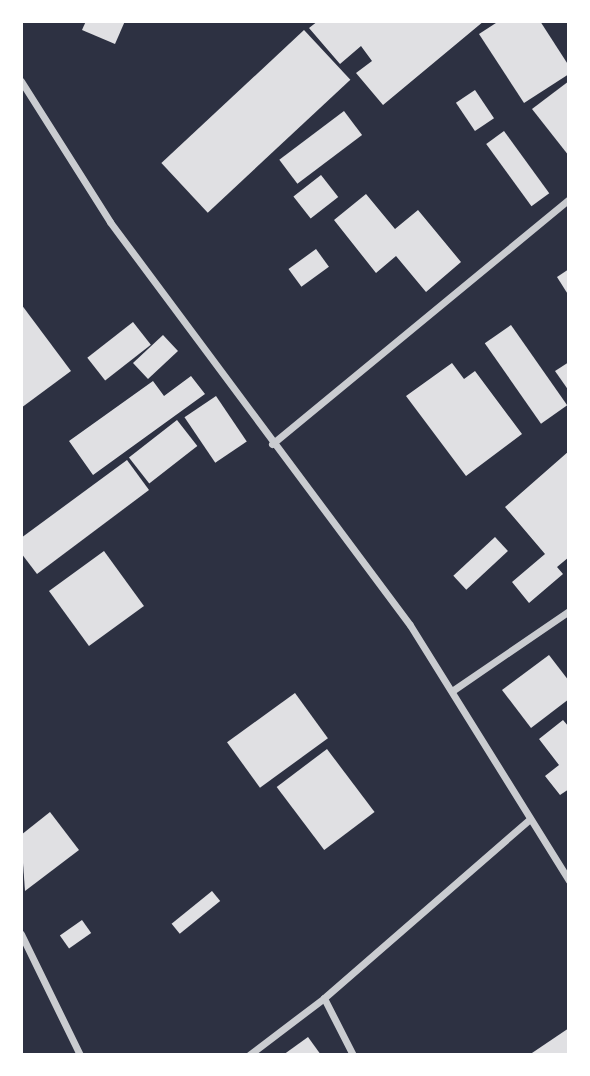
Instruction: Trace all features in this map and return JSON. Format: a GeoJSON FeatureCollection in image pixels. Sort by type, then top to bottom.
{"type":"FeatureCollection","features":[{"type":"Feature","properties":{"kind":"street"},"geometry":{"type":"LineString","coordinates":[[21,82],[110,222],[272,444],[410,625],[569,880]]}},
{"type":"Feature","properties":{"kind":"street"},"geometry":{"type":"LineString","coordinates":[[272,444],[569,199]]}},
{"type":"Feature","properties":{"kind":"street"},"geometry":{"type":"LineString","coordinates":[[452,691],[569,611]]}},
{"type":"Feature","properties":{"kind":"street"},"geometry":{"type":"LineString","coordinates":[[249,1055],[324,998],[530,819]]}},
{"type":"Feature","properties":{"kind":"street"},"geometry":{"type":"LineString","coordinates":[[21,934],[80,1055]]}},
{"type":"Feature","properties":{"kind":"street"},"geometry":{"type":"LineString","coordinates":[[324,998],[354,1055]]}},
{"type":"Feature","properties":{"kind":"building"},"geometry":{"type":"Polygon","coordinates":[[[86,21],[125,21],[115,44],[82,30],[86,21]]]}},
{"type":"Feature","properties":{"kind":"building"},"geometry":{"type":"Polygon","coordinates":[[[318,21],[484,21],[383,105],[356,73],[372,61],[361,46],[340,64],[309,28],[318,21]]]}},
{"type":"Feature","properties":{"kind":"building"},"geometry":{"type":"Polygon","coordinates":[[[499,21],[540,21],[569,66],[569,74],[524,103],[479,34],[499,21]]]}},
{"type":"Feature","properties":{"kind":"building"},"geometry":{"type":"Polygon","coordinates":[[[304,30],[350,80],[208,213],[161,163],[304,30]]]}},
{"type":"Feature","properties":{"kind":"building"},"geometry":{"type":"Polygon","coordinates":[[[569,81],[569,156],[532,109],[569,81]]]}},
{"type":"Feature","properties":{"kind":"building"},"geometry":{"type":"Polygon","coordinates":[[[475,90],[494,118],[475,131],[456,103],[475,90]]]}},
{"type":"Feature","properties":{"kind":"building"},"geometry":{"type":"Polygon","coordinates":[[[344,111],[362,135],[297,184],[279,160],[344,111]]]}},
{"type":"Feature","properties":{"kind":"building"},"geometry":{"type":"Polygon","coordinates":[[[504,131],[549,193],[531,206],[486,144],[504,131]]]}},
{"type":"Feature","properties":{"kind":"building"},"geometry":{"type":"Polygon","coordinates":[[[321,175],[338,197],[311,219],[293,197],[321,175]]]}},
{"type":"Feature","properties":{"kind":"building"},"geometry":{"type":"Polygon","coordinates":[[[366,194],[395,229],[418,210],[461,262],[426,292],[396,256],[376,273],[334,220],[366,194]]]}},
{"type":"Feature","properties":{"kind":"building"},"geometry":{"type":"Polygon","coordinates":[[[316,249],[329,267],[301,287],[288,269],[316,249]]]}},
{"type":"Feature","properties":{"kind":"building"},"geometry":{"type":"Polygon","coordinates":[[[569,269],[569,296],[557,277],[569,269]]]}},
{"type":"Feature","properties":{"kind":"building"},"geometry":{"type":"Polygon","coordinates":[[[21,304],[71,371],[21,408],[21,304]]]}},
{"type":"Feature","properties":{"kind":"building"},"geometry":{"type":"Polygon","coordinates":[[[133,322],[151,345],[105,381],[87,358],[133,322]]]}},
{"type":"Feature","properties":{"kind":"building"},"geometry":{"type":"Polygon","coordinates":[[[511,325],[567,405],[541,424],[485,343],[511,325]]]}},
{"type":"Feature","properties":{"kind":"building"},"geometry":{"type":"Polygon","coordinates":[[[163,335],[178,351],[148,379],[133,363],[163,335]]]}},
{"type":"Feature","properties":{"kind":"building"},"geometry":{"type":"Polygon","coordinates":[[[569,362],[569,391],[555,371],[569,362]]]}},
{"type":"Feature","properties":{"kind":"building"},"geometry":{"type":"Polygon","coordinates":[[[452,363],[464,379],[475,371],[522,434],[466,476],[406,396],[452,363]]]}},
{"type":"Feature","properties":{"kind":"building"},"geometry":{"type":"Polygon","coordinates":[[[191,376],[205,394],[93,475],[69,441],[153,381],[164,396],[191,376]]]}},
{"type":"Feature","properties":{"kind":"building"},"geometry":{"type":"Polygon","coordinates":[[[216,396],[247,442],[215,463],[184,417],[216,396]]]}},
{"type":"Feature","properties":{"kind":"building"},"geometry":{"type":"Polygon","coordinates":[[[177,420],[197,446],[149,484],[129,458],[177,420]]]}},
{"type":"Feature","properties":{"kind":"building"},"geometry":{"type":"Polygon","coordinates":[[[569,451],[569,557],[557,567],[563,574],[529,603],[512,582],[545,554],[505,507],[569,451]]]}},
{"type":"Feature","properties":{"kind":"building"},"geometry":{"type":"Polygon","coordinates":[[[127,460],[149,490],[37,574],[21,553],[21,538],[127,460]]]}},
{"type":"Feature","properties":{"kind":"building"},"geometry":{"type":"Polygon","coordinates":[[[495,537],[508,551],[466,590],[453,576],[495,537]]]}},
{"type":"Feature","properties":{"kind":"building"},"geometry":{"type":"Polygon","coordinates":[[[104,551],[144,606],[89,646],[49,591],[104,551]]]}},
{"type":"Feature","properties":{"kind":"building"},"geometry":{"type":"Polygon","coordinates":[[[549,655],[569,681],[569,699],[531,728],[502,690],[549,655]]]}},
{"type":"Feature","properties":{"kind":"building"},"geometry":{"type":"Polygon","coordinates":[[[295,693],[328,738],[260,788],[227,742],[295,693]]]}},
{"type":"Feature","properties":{"kind":"building"},"geometry":{"type":"Polygon","coordinates":[[[563,720],[569,727],[569,789],[560,795],[545,776],[559,765],[539,739],[563,720]]]}},
{"type":"Feature","properties":{"kind":"building"},"geometry":{"type":"Polygon","coordinates":[[[327,749],[375,812],[324,850],[277,787],[327,749]]]}},
{"type":"Feature","properties":{"kind":"building"},"geometry":{"type":"Polygon","coordinates":[[[50,812],[79,850],[25,891],[21,835],[50,812]]]}},
{"type":"Feature","properties":{"kind":"building"},"geometry":{"type":"Polygon","coordinates":[[[212,891],[220,901],[180,934],[172,924],[212,891]]]}},
{"type":"Feature","properties":{"kind":"building"},"geometry":{"type":"Polygon","coordinates":[[[82,920],[91,933],[69,949],[60,935],[82,920]]]}},
{"type":"Feature","properties":{"kind":"building"},"geometry":{"type":"Polygon","coordinates":[[[569,1028],[569,1055],[529,1055],[569,1028]]]}},
{"type":"Feature","properties":{"kind":"building"},"geometry":{"type":"Polygon","coordinates":[[[308,1037],[321,1055],[283,1055],[308,1037]]]}}]}
